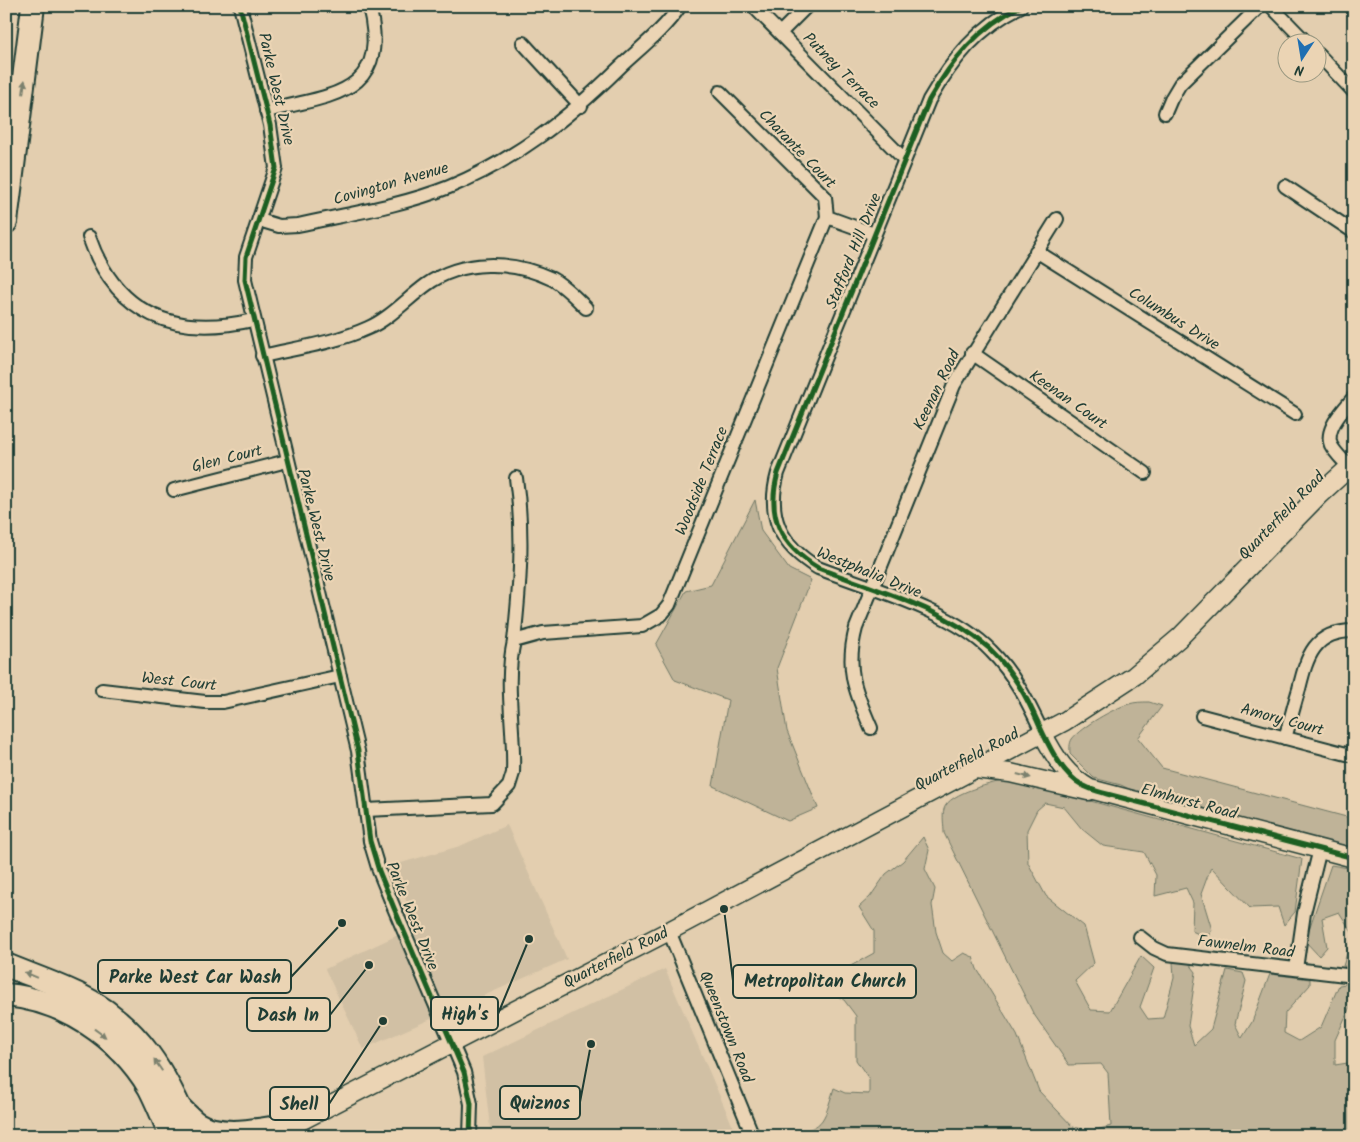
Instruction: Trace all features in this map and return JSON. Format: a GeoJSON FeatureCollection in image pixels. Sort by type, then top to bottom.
{"type":"FeatureCollection","features":[{"type":"Feature","properties":{"kind":"highway"},"geometry":{"type":"LineString","coordinates":[[6,222],[33,6]]}},
{"type":"Feature","properties":{"kind":"highway"},"geometry":{"type":"LineString","coordinates":[[6,965],[78,994],[118,1021],[150,1054],[166,1077],[192,1136]]}},
{"type":"Feature","properties":{"kind":"highway"},"geometry":{"type":"LineString","coordinates":[[6,995],[44,1002],[83,1021],[108,1039],[129,1060],[148,1087],[170,1136]]}},
{"type":"Feature","properties":{"kind":"highway"},"geometry":{"type":"LineString","coordinates":[[148,1087],[156,1122],[156,1136]]}},
{"type":"Feature","properties":{"kind":"highway"},"geometry":{"type":"LineString","coordinates":[[180,1109],[197,1123],[220,1130],[294,1125]]}},
{"type":"Feature","properties":{"kind":"main road","name":"Quarterfield Road"},"geometry":{"type":"LineString","coordinates":[[272,1136],[669,931],[1043,734],[1104,696],[1180,638],[1351,465]]}},
{"type":"Feature","properties":{"kind":"main road","name":"Elmhurst Road"},"geometry":{"type":"LineString","coordinates":[[1043,734],[1066,772],[1077,782],[1107,794],[1354,858]]}},
{"type":"Feature","properties":{"kind":"main road"},"geometry":{"type":"LineString","coordinates":[[975,769],[1010,773],[1069,788],[1107,794]]}},
{"type":"Feature","properties":{"kind":"street","name":"Parke West Drive"},"geometry":{"type":"LineString","coordinates":[[240,6],[266,111],[276,168],[246,257],[244,280],[358,751],[370,841],[379,871],[464,1072],[471,1104],[470,1136]]}},
{"type":"Feature","properties":{"kind":"street"},"geometry":{"type":"LineString","coordinates":[[266,111],[332,96],[358,81],[371,62],[375,47],[375,31],[369,6]]}},
{"type":"Feature","properties":{"kind":"street","name":"Covington Avenue"},"geometry":{"type":"LineString","coordinates":[[259,220],[279,226],[298,225],[448,187],[522,150],[581,106],[680,6]]}},
{"type":"Feature","properties":{"kind":"street","name":"Putney Terrace"},"geometry":{"type":"LineString","coordinates":[[753,6],[904,159]]}},
{"type":"Feature","properties":{"kind":"street"},"geometry":{"type":"LineString","coordinates":[[780,33],[807,6]]}},
{"type":"Feature","properties":{"kind":"street","name":"Stafford Hill Drive"},"geometry":{"type":"LineString","coordinates":[[784,539],[776,519],[774,507],[778,473],[929,100],[949,68],[981,31],[1021,6]]}},
{"type":"Feature","properties":{"kind":"street"},"geometry":{"type":"LineString","coordinates":[[1165,114],[1171,98],[1180,84],[1260,6]]}},
{"type":"Feature","properties":{"kind":"street"},"geometry":{"type":"LineString","coordinates":[[1271,6],[1296,32]]}},
{"type":"Feature","properties":{"kind":"street"},"geometry":{"type":"LineString","coordinates":[[523,43],[581,106]]}},
{"type":"Feature","properties":{"kind":"street"},"geometry":{"type":"LineString","coordinates":[[1328,65],[1354,92]]}},
{"type":"Feature","properties":{"kind":"street","name":"Charante Court"},"geometry":{"type":"LineString","coordinates":[[720,92],[825,197],[827,217],[874,234]]}},
{"type":"Feature","properties":{"kind":"street"},"geometry":{"type":"LineString","coordinates":[[1285,186],[1354,232]]}},
{"type":"Feature","properties":{"kind":"street","name":"Woodside Terrace"},"geometry":{"type":"LineString","coordinates":[[514,641],[543,633],[642,626],[652,622],[669,605],[827,217]]}},
{"type":"Feature","properties":{"kind":"street","name":"Keenan Road"},"geometry":{"type":"LineString","coordinates":[[871,728],[856,691],[850,660],[856,628],[943,408],[972,353],[1057,219]]}},
{"type":"Feature","properties":{"kind":"street"},"geometry":{"type":"LineString","coordinates":[[89,237],[98,261],[110,280],[132,303],[152,314],[182,325],[208,327],[253,320]]}},
{"type":"Feature","properties":{"kind":"street","name":"Columbus Drive"},"geometry":{"type":"LineString","coordinates":[[1036,251],[1295,414]]}},
{"type":"Feature","properties":{"kind":"street"},"geometry":{"type":"LineString","coordinates":[[262,356],[353,334],[370,328],[427,284],[458,270],[482,264],[520,268],[553,280],[586,308]]}},
{"type":"Feature","properties":{"kind":"street","name":"Keenan Court"},"geometry":{"type":"LineString","coordinates":[[972,353],[1145,473]]}},
{"type":"Feature","properties":{"kind":"street"},"geometry":{"type":"LineString","coordinates":[[1351,465],[1330,444],[1329,436],[1338,417],[1354,397]]}},
{"type":"Feature","properties":{"kind":"street","name":"Glen Court"},"geometry":{"type":"LineString","coordinates":[[174,490],[287,461]]}},
{"type":"Feature","properties":{"kind":"street"},"geometry":{"type":"LineString","coordinates":[[366,810],[492,804],[502,796],[509,786],[513,773],[509,682],[510,661],[514,641],[522,541],[522,514],[516,478]]}},
{"type":"Feature","properties":{"kind":"street","name":"Westphalia Drive"},"geometry":{"type":"LineString","coordinates":[[784,539],[803,559],[818,568],[952,621],[979,640],[991,650],[1016,681],[1043,734]]}},
{"type":"Feature","properties":{"kind":"street"},"geometry":{"type":"LineString","coordinates":[[1286,738],[1305,663],[1311,650],[1332,633],[1354,631]]}},
{"type":"Feature","properties":{"kind":"street","name":"West Court"},"geometry":{"type":"LineString","coordinates":[[102,690],[205,702],[223,702],[340,676]]}},
{"type":"Feature","properties":{"kind":"street","name":"Amory Court"},"geometry":{"type":"LineString","coordinates":[[1202,716],[1354,756]]}},
{"type":"Feature","properties":{"kind":"street"},"geometry":{"type":"LineString","coordinates":[[1296,969],[1304,914],[1320,849]]}},
{"type":"Feature","properties":{"kind":"street","name":"Queenstown Road"},"geometry":{"type":"LineString","coordinates":[[669,931],[753,1136]]}},
{"type":"Feature","properties":{"kind":"street","name":"Fawnelm Road"},"geometry":{"type":"LineString","coordinates":[[1140,937],[1154,948],[1167,954],[1354,976]]}},
{"type":"Feature","properties":{"kind":"shaded area"},"geometry":{"type":"Polygon","coordinates":[[[755,500],[761,531],[789,569],[811,580],[777,668],[787,731],[818,808],[788,821],[713,786],[728,700],[675,680],[656,645],[686,591],[711,585],[755,500]]]}},
{"type":"Feature","properties":{"kind":"shaded area"},"geometry":{"type":"Polygon","coordinates":[[[1149,702],[1162,706],[1138,738],[1162,768],[1354,819],[1354,853],[1141,795],[1121,785],[1094,778],[1070,754],[1072,739],[1090,724],[1123,706],[1149,702]]]}},
{"type":"Feature","properties":{"kind":"shaded area"},"geometry":{"type":"Polygon","coordinates":[[[1010,779],[1302,859],[1295,912],[1284,925],[1278,907],[1250,908],[1211,867],[1201,894],[1212,930],[1207,938],[1192,931],[1193,903],[1186,888],[1155,896],[1156,875],[1144,852],[1103,846],[1082,829],[1064,807],[1045,803],[1037,810],[1027,830],[1028,863],[1046,896],[1084,926],[1094,963],[1075,981],[1091,1010],[1110,1011],[1141,956],[1154,968],[1140,1007],[1148,1019],[1163,1018],[1174,978],[1173,962],[1189,963],[1196,972],[1188,1026],[1194,1045],[1211,1029],[1227,970],[1243,973],[1246,981],[1235,1024],[1242,1038],[1252,1022],[1270,974],[1310,979],[1310,985],[1285,1013],[1284,1033],[1299,1041],[1321,1027],[1339,985],[1353,983],[1354,998],[1335,1040],[1335,1065],[1354,1062],[1354,1136],[788,1136],[785,1134],[808,1130],[820,1123],[827,1110],[834,1088],[845,1093],[869,1094],[869,1079],[856,1060],[856,1016],[844,1000],[823,987],[830,972],[847,968],[874,953],[874,931],[859,907],[870,897],[886,874],[903,861],[923,837],[929,850],[925,869],[935,889],[932,905],[936,932],[943,953],[952,961],[964,953],[973,957],[977,969],[1017,1035],[1039,1091],[1073,1127],[1092,1131],[1111,1126],[1108,1073],[1101,1064],[1069,1065],[1033,1013],[944,833],[943,812],[948,803],[954,798],[973,789],[1010,779]]]}},
{"type":"Feature","properties":{"kind":"shaded area"},"geometry":{"type":"Polygon","coordinates":[[[507,825],[567,959],[363,1049],[325,969],[415,927],[394,865],[460,846],[507,825]]]}},
{"type":"Feature","properties":{"kind":"shaded area"},"geometry":{"type":"Polygon","coordinates":[[[1331,865],[1354,869],[1354,967],[1343,966],[1353,934],[1339,912],[1322,918],[1327,947],[1319,956],[1305,941],[1331,865]]]}},
{"type":"Feature","properties":{"kind":"shaded area"},"geometry":{"type":"Polygon","coordinates":[[[665,969],[737,1136],[491,1136],[482,1057],[665,969]]]}},
{"type":"Feature","properties":{"kind":"cycle path"},"geometry":{"type":"LineString","coordinates":[[240,6],[270,125],[276,168],[246,257],[245,280],[358,751],[370,841],[379,871],[394,908],[464,1072],[471,1104],[470,1136]]}},
{"type":"Feature","properties":{"kind":"cycle path"},"geometry":{"type":"LineString","coordinates":[[1021,6],[1006,14],[979,34],[947,71],[929,100],[778,473],[774,503],[775,516],[779,528],[794,550],[818,568],[929,610],[950,621],[989,648],[1009,670],[1020,687],[1062,767],[1083,786],[1107,794],[1354,858]]}},
{"type":"Feature","properties":{"kind":"place","name":"Metropolitan Church"},"geometry":{"type":"Point","coordinates":[724,909]}},
{"type":"Feature","properties":{"kind":"place","name":"Parke West Car Wash"},"geometry":{"type":"Point","coordinates":[342,923]}},
{"type":"Feature","properties":{"kind":"place","name":"High's"},"geometry":{"type":"Point","coordinates":[529,939]}},
{"type":"Feature","properties":{"kind":"place","name":"Dash In"},"geometry":{"type":"Point","coordinates":[369,965]}},
{"type":"Feature","properties":{"kind":"place","name":"Shell"},"geometry":{"type":"Point","coordinates":[383,1021]}},
{"type":"Feature","properties":{"kind":"place","name":"Quiznos"},"geometry":{"type":"Point","coordinates":[591,1044]}}]}
